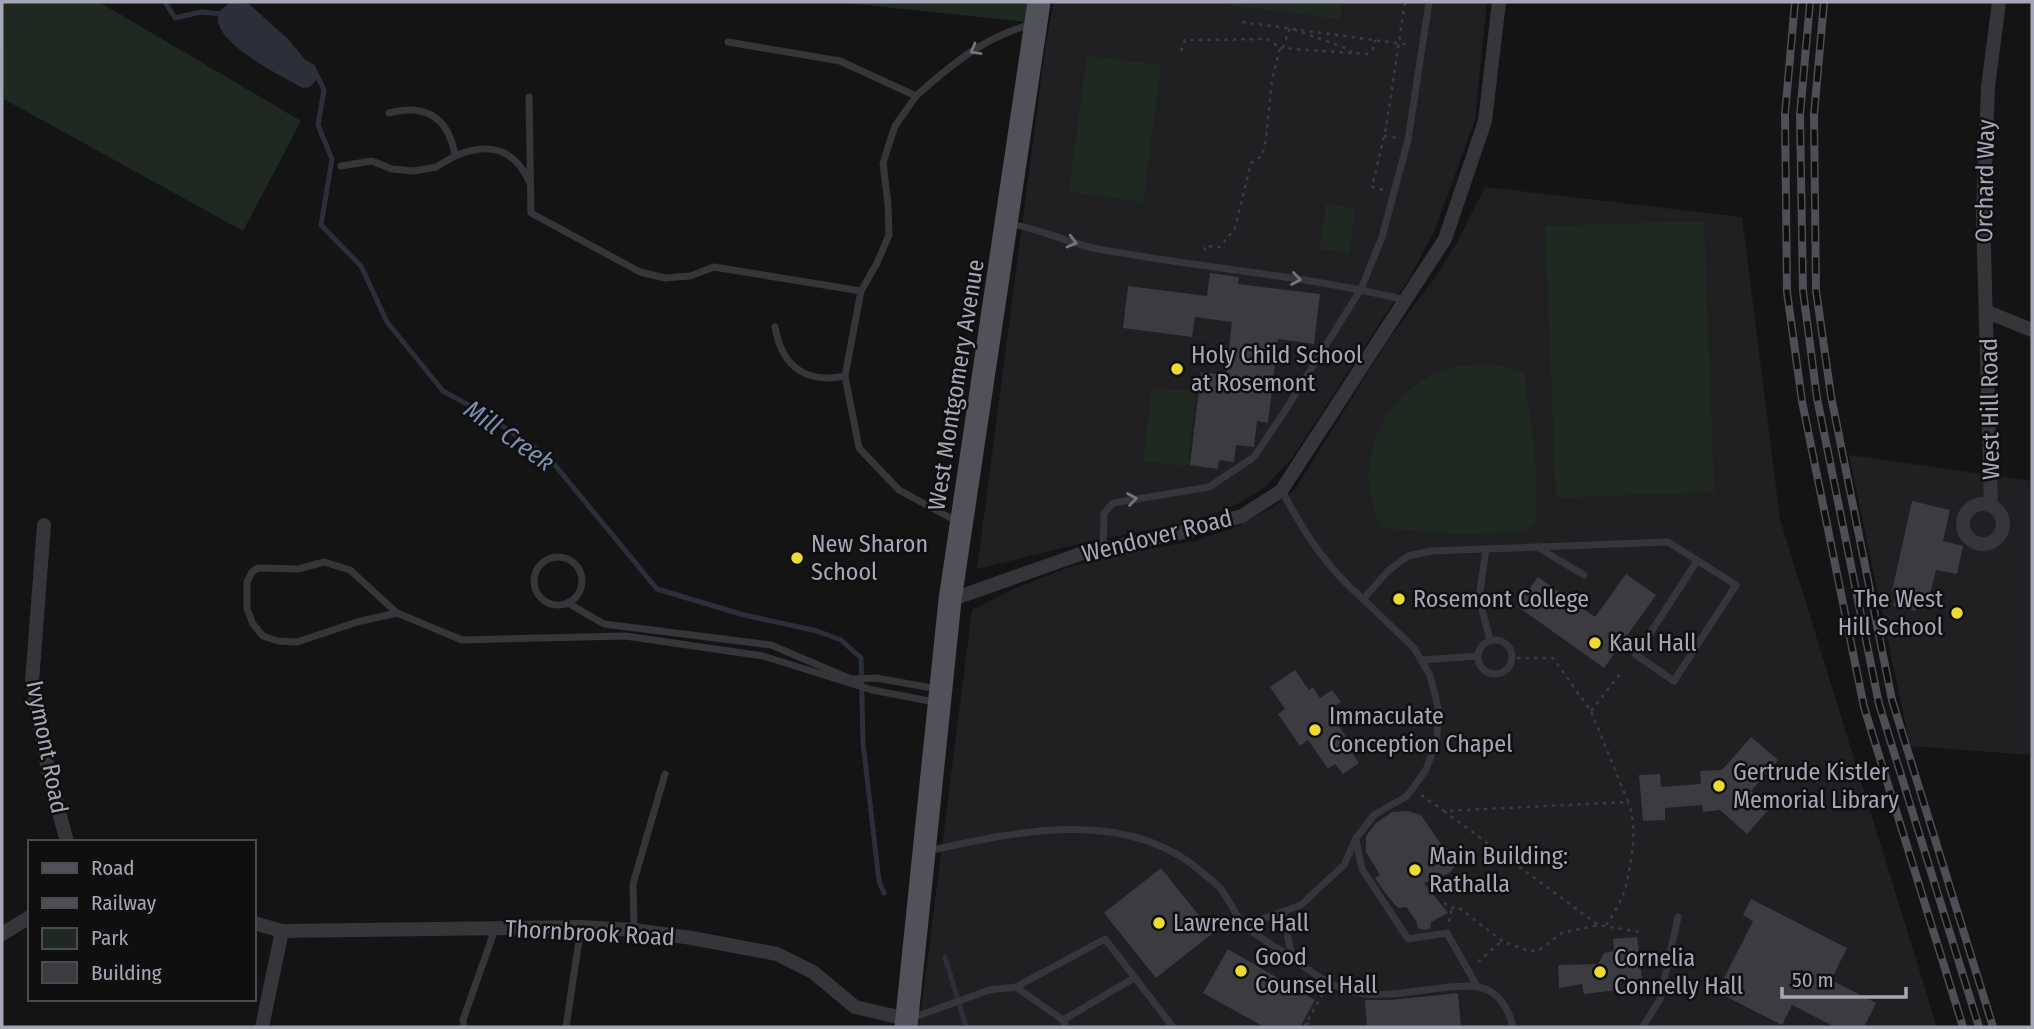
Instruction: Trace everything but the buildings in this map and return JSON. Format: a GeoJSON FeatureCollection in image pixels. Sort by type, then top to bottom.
{"type":"FeatureCollection","features":[{"type":"Feature","properties":{"kind":"main road","name":"West Montgomery Avenue"},"geometry":{"type":"LineString","coordinates":[[907,1023],[950,600],[1038,12]]}},
{"type":"Feature","properties":{"kind":"street","name":"Wendover Road"},"geometry":{"type":"LineString","coordinates":[[950,600],[1083,553],[1176,534],[1242,516],[1281,491],[1445,239],[1485,121],[1499,2]]}},
{"type":"Feature","properties":{"kind":"street","name":"Orchard Way"},"geometry":{"type":"LineString","coordinates":[[1987,312],[1983,214],[1988,87],[1998,2]]}},
{"type":"Feature","properties":{"kind":"street"},"geometry":{"type":"LineString","coordinates":[[1987,312],[2032,330]]}},
{"type":"Feature","properties":{"kind":"street","name":"West Hill Road"},"geometry":{"type":"LineString","coordinates":[[1987,312],[1991,506]]}},
{"type":"Feature","properties":{"kind":"street","name":"Ivymont Road"},"geometry":{"type":"LineString","coordinates":[[44,525],[32,682],[48,770],[66,840]]}},
{"type":"Feature","properties":{"kind":"street"},"geometry":{"type":"LineString","coordinates":[[2,934],[28,918]]}},
{"type":"Feature","properties":{"kind":"street","name":"Thornbrook Road"},"geometry":{"type":"LineString","coordinates":[[256,924],[282,930],[581,927],[634,930],[692,938],[777,954],[813,972],[855,1007],[907,1023]]}},
{"type":"Feature","properties":{"kind":"street"},"geometry":{"type":"LineString","coordinates":[[262,1027],[282,930]]}},
{"type":"Feature","properties":{"kind":"lane"},"geometry":{"type":"LineString","coordinates":[[1103,548],[1104,513],[1113,503],[1209,487],[1254,457],[1361,289],[1382,237],[1408,140],[1429,2]]}},
{"type":"Feature","properties":{"kind":"lane"},"geometry":{"type":"LineString","coordinates":[[962,524],[899,490],[859,448],[845,376],[861,291],[889,235],[883,163],[895,126],[916,96],[958,60],[1038,12]]}},
{"type":"Feature","properties":{"kind":"lane"},"geometry":{"type":"LineString","coordinates":[[728,42],[840,61],[916,96]]}},
{"type":"Feature","properties":{"kind":"lane"},"geometry":{"type":"LineString","coordinates":[[529,97],[531,213],[640,272],[665,278],[690,276],[714,267],[861,291]]}},
{"type":"Feature","properties":{"kind":"lane"},"geometry":{"type":"LineString","coordinates":[[389,113],[412,109],[434,116],[445,127],[453,141],[455,156]]}},
{"type":"Feature","properties":{"kind":"lane"},"geometry":{"type":"LineString","coordinates":[[341,166],[372,161],[392,169],[414,171],[436,167],[469,149],[485,148],[500,151],[514,159],[531,185]]}},
{"type":"Feature","properties":{"kind":"lane"},"geometry":{"type":"LineString","coordinates":[[1007,223],[1096,248],[1361,289],[1405,300]]}},
{"type":"Feature","properties":{"kind":"lane"},"geometry":{"type":"LineString","coordinates":[[775,327],[778,344],[797,370],[813,377],[829,379],[845,376]]}},
{"type":"Feature","properties":{"kind":"lane"},"geometry":{"type":"LineString","coordinates":[[1243,926],[1301,905],[1344,865],[1356,838],[1374,815],[1407,796],[1426,770],[1437,739],[1438,707],[1430,675],[1414,648],[1337,576],[1312,544],[1281,491]]}},
{"type":"Feature","properties":{"kind":"lane"},"geometry":{"type":"LineString","coordinates":[[1363,599],[1389,569],[1408,556],[1432,551],[1668,542],[1736,585],[1674,681],[1636,655],[1697,561]]}},
{"type":"Feature","properties":{"kind":"lane"},"geometry":{"type":"LineString","coordinates":[[1537,547],[1584,575]]}},
{"type":"Feature","properties":{"kind":"lane"},"geometry":{"type":"LineString","coordinates":[[1486,549],[1479,598],[1490,640]]}},
{"type":"Feature","properties":{"kind":"lane"},"geometry":{"type":"LineString","coordinates":[[568,603],[575,599],[582,586],[580,571],[563,557],[548,559],[537,569],[534,583],[540,597],[553,605],[568,603],[604,624],[771,645],[851,679],[876,678],[905,683],[940,696]]}},
{"type":"Feature","properties":{"kind":"lane"},"geometry":{"type":"LineString","coordinates":[[397,613],[357,622],[297,642],[278,641],[264,636],[253,624],[247,609],[247,582],[252,572],[258,568],[298,569],[324,562],[349,570],[397,613],[415,623],[462,640],[625,636],[763,656],[872,690],[940,696]]}},
{"type":"Feature","properties":{"kind":"lane"},"geometry":{"type":"LineString","coordinates":[[1490,640],[1503,642],[1512,652],[1513,659],[1507,670],[1494,675],[1482,668],[1478,656],[1479,649],[1490,640]]}},
{"type":"Feature","properties":{"kind":"lane"},"geometry":{"type":"LineString","coordinates":[[1421,660],[1478,656]]}},
{"type":"Feature","properties":{"kind":"lane"},"geometry":{"type":"LineString","coordinates":[[634,930],[633,884],[665,774]]}},
{"type":"Feature","properties":{"kind":"lane"},"geometry":{"type":"LineString","coordinates":[[924,852],[994,836],[1066,829],[1104,831],[1148,839],[1187,858],[1220,888],[1243,926],[1329,983],[1362,994],[1402,993],[1462,984],[1476,986],[1502,1001],[1510,1014],[1513,1027]]}},
{"type":"Feature","properties":{"kind":"lane"},"geometry":{"type":"LineString","coordinates":[[1356,838],[1362,869],[1408,939],[1447,933],[1476,986]]}},
{"type":"Feature","properties":{"kind":"lane"},"geometry":{"type":"LineString","coordinates":[[1283,912],[1293,958]]}},
{"type":"Feature","properties":{"kind":"lane"},"geometry":{"type":"LineString","coordinates":[[1643,1027],[1660,999],[1678,917]]}},
{"type":"Feature","properties":{"kind":"lane"},"geometry":{"type":"LineString","coordinates":[[566,1027],[581,927]]}},
{"type":"Feature","properties":{"kind":"lane"},"geometry":{"type":"LineString","coordinates":[[464,1027],[463,1020],[495,928]]}},
{"type":"Feature","properties":{"kind":"lane"},"geometry":{"type":"LineString","coordinates":[[907,1023],[989,990],[1016,987],[1105,939],[1173,1027]]}},
{"type":"Feature","properties":{"kind":"lane"},"geometry":{"type":"LineString","coordinates":[[1016,987],[1064,1024],[1134,978]]}},
{"type":"Feature","properties":{"kind":"path"},"geometry":{"type":"LineString","coordinates":[[1385,191],[1372,187],[1386,128],[1405,2]]}},
{"type":"Feature","properties":{"kind":"path"},"geometry":{"type":"LineString","coordinates":[[1242,22],[1423,47]]}},
{"type":"Feature","properties":{"kind":"path"},"geometry":{"type":"LineString","coordinates":[[1202,265],[1205,246],[1220,247],[1235,228],[1251,163],[1262,156],[1272,79],[1290,29]]}},
{"type":"Feature","properties":{"kind":"path"},"geometry":{"type":"LineString","coordinates":[[1290,29],[1352,52]]}},
{"type":"Feature","properties":{"kind":"path"},"geometry":{"type":"LineString","coordinates":[[1181,51],[1185,40],[1251,37],[1268,39],[1281,48],[1367,54],[1373,48],[1375,40]]}},
{"type":"Feature","properties":{"kind":"path"},"geometry":{"type":"LineString","coordinates":[[1513,659],[1553,659],[1591,711],[1633,813],[1626,887],[1605,927]]}},
{"type":"Feature","properties":{"kind":"path"},"geometry":{"type":"LineString","coordinates":[[1591,711],[1620,674]]}},
{"type":"Feature","properties":{"kind":"path"},"geometry":{"type":"LineString","coordinates":[[1412,789],[1598,925],[1640,932]]}},
{"type":"Feature","properties":{"kind":"path"},"geometry":{"type":"LineString","coordinates":[[1444,811],[1629,802]]}},
{"type":"Feature","properties":{"kind":"path"},"geometry":{"type":"LineString","coordinates":[[1444,902],[1452,908],[1458,907],[1502,941],[1529,951],[1539,950],[1562,933],[1598,925]]}},
{"type":"Feature","properties":{"kind":"path"},"geometry":{"type":"LineString","coordinates":[[1469,970],[1502,941]]}},
{"type":"Feature","properties":{"kind":"path"},"geometry":{"type":"LineString","coordinates":[[1304,1027],[1329,983]]}},
{"type":"Feature","properties":{"kind":"path"},"geometry":{"type":"LineString","coordinates":[[1306,1023],[1314,1027]]}},
{"type":"Feature","properties":{"kind":"shaded area"},"geometry":{"type":"Polygon","coordinates":[[[232,2],[249,4],[289,40],[317,74],[318,78],[310,87],[303,88],[277,74],[241,51],[227,38],[219,25],[219,12],[232,2]]]}},
{"type":"Feature","properties":{"kind":"shaded area","name":"Holy Child School at Rosemont"},"geometry":{"type":"Polygon","coordinates":[[[1054,2],[1487,2],[1475,120],[1434,232],[1408,280],[1292,458],[1265,487],[1234,506],[1198,520],[1087,542],[977,569],[1046,42],[1054,2]]]}},
{"type":"Feature","properties":{"kind":"shaded area","name":"Rosemont College"},"geometry":{"type":"Polygon","coordinates":[[[1485,187],[1742,217],[1780,519],[1937,1027],[919,1027],[972,610],[1016,588],[1069,567],[1131,552],[1195,541],[1238,526],[1275,506],[1295,489],[1389,339],[1434,279],[1456,244],[1485,187]]]}},
{"type":"Feature","properties":{"kind":"shaded area","name":"The West Hill School"},"geometry":{"type":"Polygon","coordinates":[[[1849,455],[2032,481],[2032,755],[1910,746],[1849,455]]]}},
{"type":"Feature","properties":{"kind":"green space"},"geometry":{"type":"Polygon","coordinates":[[[2,2],[99,2],[301,121],[243,231],[4,99],[2,2]]]}},
{"type":"Feature","properties":{"kind":"green space"},"geometry":{"type":"Polygon","coordinates":[[[837,2],[1039,2],[1037,23],[837,2]]]}},
{"type":"Feature","properties":{"kind":"green space"},"geometry":{"type":"Polygon","coordinates":[[[1205,2],[1342,2],[1340,19],[1205,2]]]}},
{"type":"Feature","properties":{"kind":"green space"},"geometry":{"type":"Polygon","coordinates":[[[1087,55],[1161,65],[1143,202],[1069,192],[1087,55]]]}},
{"type":"Feature","properties":{"kind":"green space"},"geometry":{"type":"Polygon","coordinates":[[[1326,204],[1355,208],[1350,253],[1320,249],[1326,204]]]}},
{"type":"Feature","properties":{"kind":"green space"},"geometry":{"type":"Polygon","coordinates":[[[1704,221],[1714,492],[1556,498],[1545,226],[1704,221]]]}},
{"type":"Feature","properties":{"kind":"green space"},"geometry":{"type":"Polygon","coordinates":[[[1486,364],[1524,373],[1535,451],[1537,520],[1527,532],[1457,534],[1381,528],[1372,505],[1369,482],[1370,460],[1385,417],[1417,384],[1439,372],[1486,364]]]}},
{"type":"Feature","properties":{"kind":"green space"},"geometry":{"type":"Polygon","coordinates":[[[1152,387],[1196,392],[1187,466],[1143,461],[1152,387]]]}},
{"type":"Feature","properties":{"kind":"waterway","name":"Mill Creek"},"geometry":{"type":"LineString","coordinates":[[165,2],[175,18],[201,12],[223,14]]}},
{"type":"Feature","properties":{"kind":"waterway","name":"Mill Creek"},"geometry":{"type":"LineString","coordinates":[[306,63],[313,67],[324,90],[318,125],[332,159],[321,225],[361,266],[387,322],[443,391],[485,414],[549,458],[657,589],[744,615],[817,631],[841,640],[861,658],[863,743],[879,881],[884,893]]}},
{"type":"Feature","properties":{"kind":"waterway","name":"Mill Creek"},"geometry":{"type":"LineString","coordinates":[[945,957],[966,1027]]}},
{"type":"Feature","properties":{"kind":"railway"},"geometry":{"type":"LineString","coordinates":[[1795,2],[1785,114],[1787,292],[1802,401],[1864,707],[1963,1027]]}},
{"type":"Feature","properties":{"kind":"railway"},"geometry":{"type":"LineString","coordinates":[[1810,2],[1800,115],[1803,291],[1817,398],[1879,704],[1979,1027]]}},
{"type":"Feature","properties":{"kind":"railway"},"geometry":{"type":"LineString","coordinates":[[1824,2],[1814,115],[1816,290],[1831,396],[1892,700],[1993,1027]]}},
{"type":"Feature","properties":{"kind":"place","name":"Holy Child School at Rosemont"},"geometry":{"type":"Point","coordinates":[1177,369]}},
{"type":"Feature","properties":{"kind":"place","name":"New Sharon School"},"geometry":{"type":"Point","coordinates":[797,558]}},
{"type":"Feature","properties":{"kind":"place","name":"Rosemont College"},"geometry":{"type":"Point","coordinates":[1399,599]}},
{"type":"Feature","properties":{"kind":"place","name":"The West Hill School"},"geometry":{"type":"Point","coordinates":[1957,613]}},
{"type":"Feature","properties":{"kind":"place","name":"Kaul Hall"},"geometry":{"type":"Point","coordinates":[1595,643]}},
{"type":"Feature","properties":{"kind":"place","name":"Immaculate Conception Chapel"},"geometry":{"type":"Point","coordinates":[1315,730]}},
{"type":"Feature","properties":{"kind":"place","name":"Gertrude Kistler Memorial Library"},"geometry":{"type":"Point","coordinates":[1719,786]}},
{"type":"Feature","properties":{"kind":"place","name":"Main Building: Rathalla"},"geometry":{"type":"Point","coordinates":[1415,870]}},
{"type":"Feature","properties":{"kind":"place","name":"Lawrence Hall"},"geometry":{"type":"Point","coordinates":[1159,923]}},
{"type":"Feature","properties":{"kind":"place","name":"Good Counsel Hall"},"geometry":{"type":"Point","coordinates":[1241,971]}},
{"type":"Feature","properties":{"kind":"place","name":"Cornelia Connelly Hall"},"geometry":{"type":"Point","coordinates":[1600,972]}}]}
